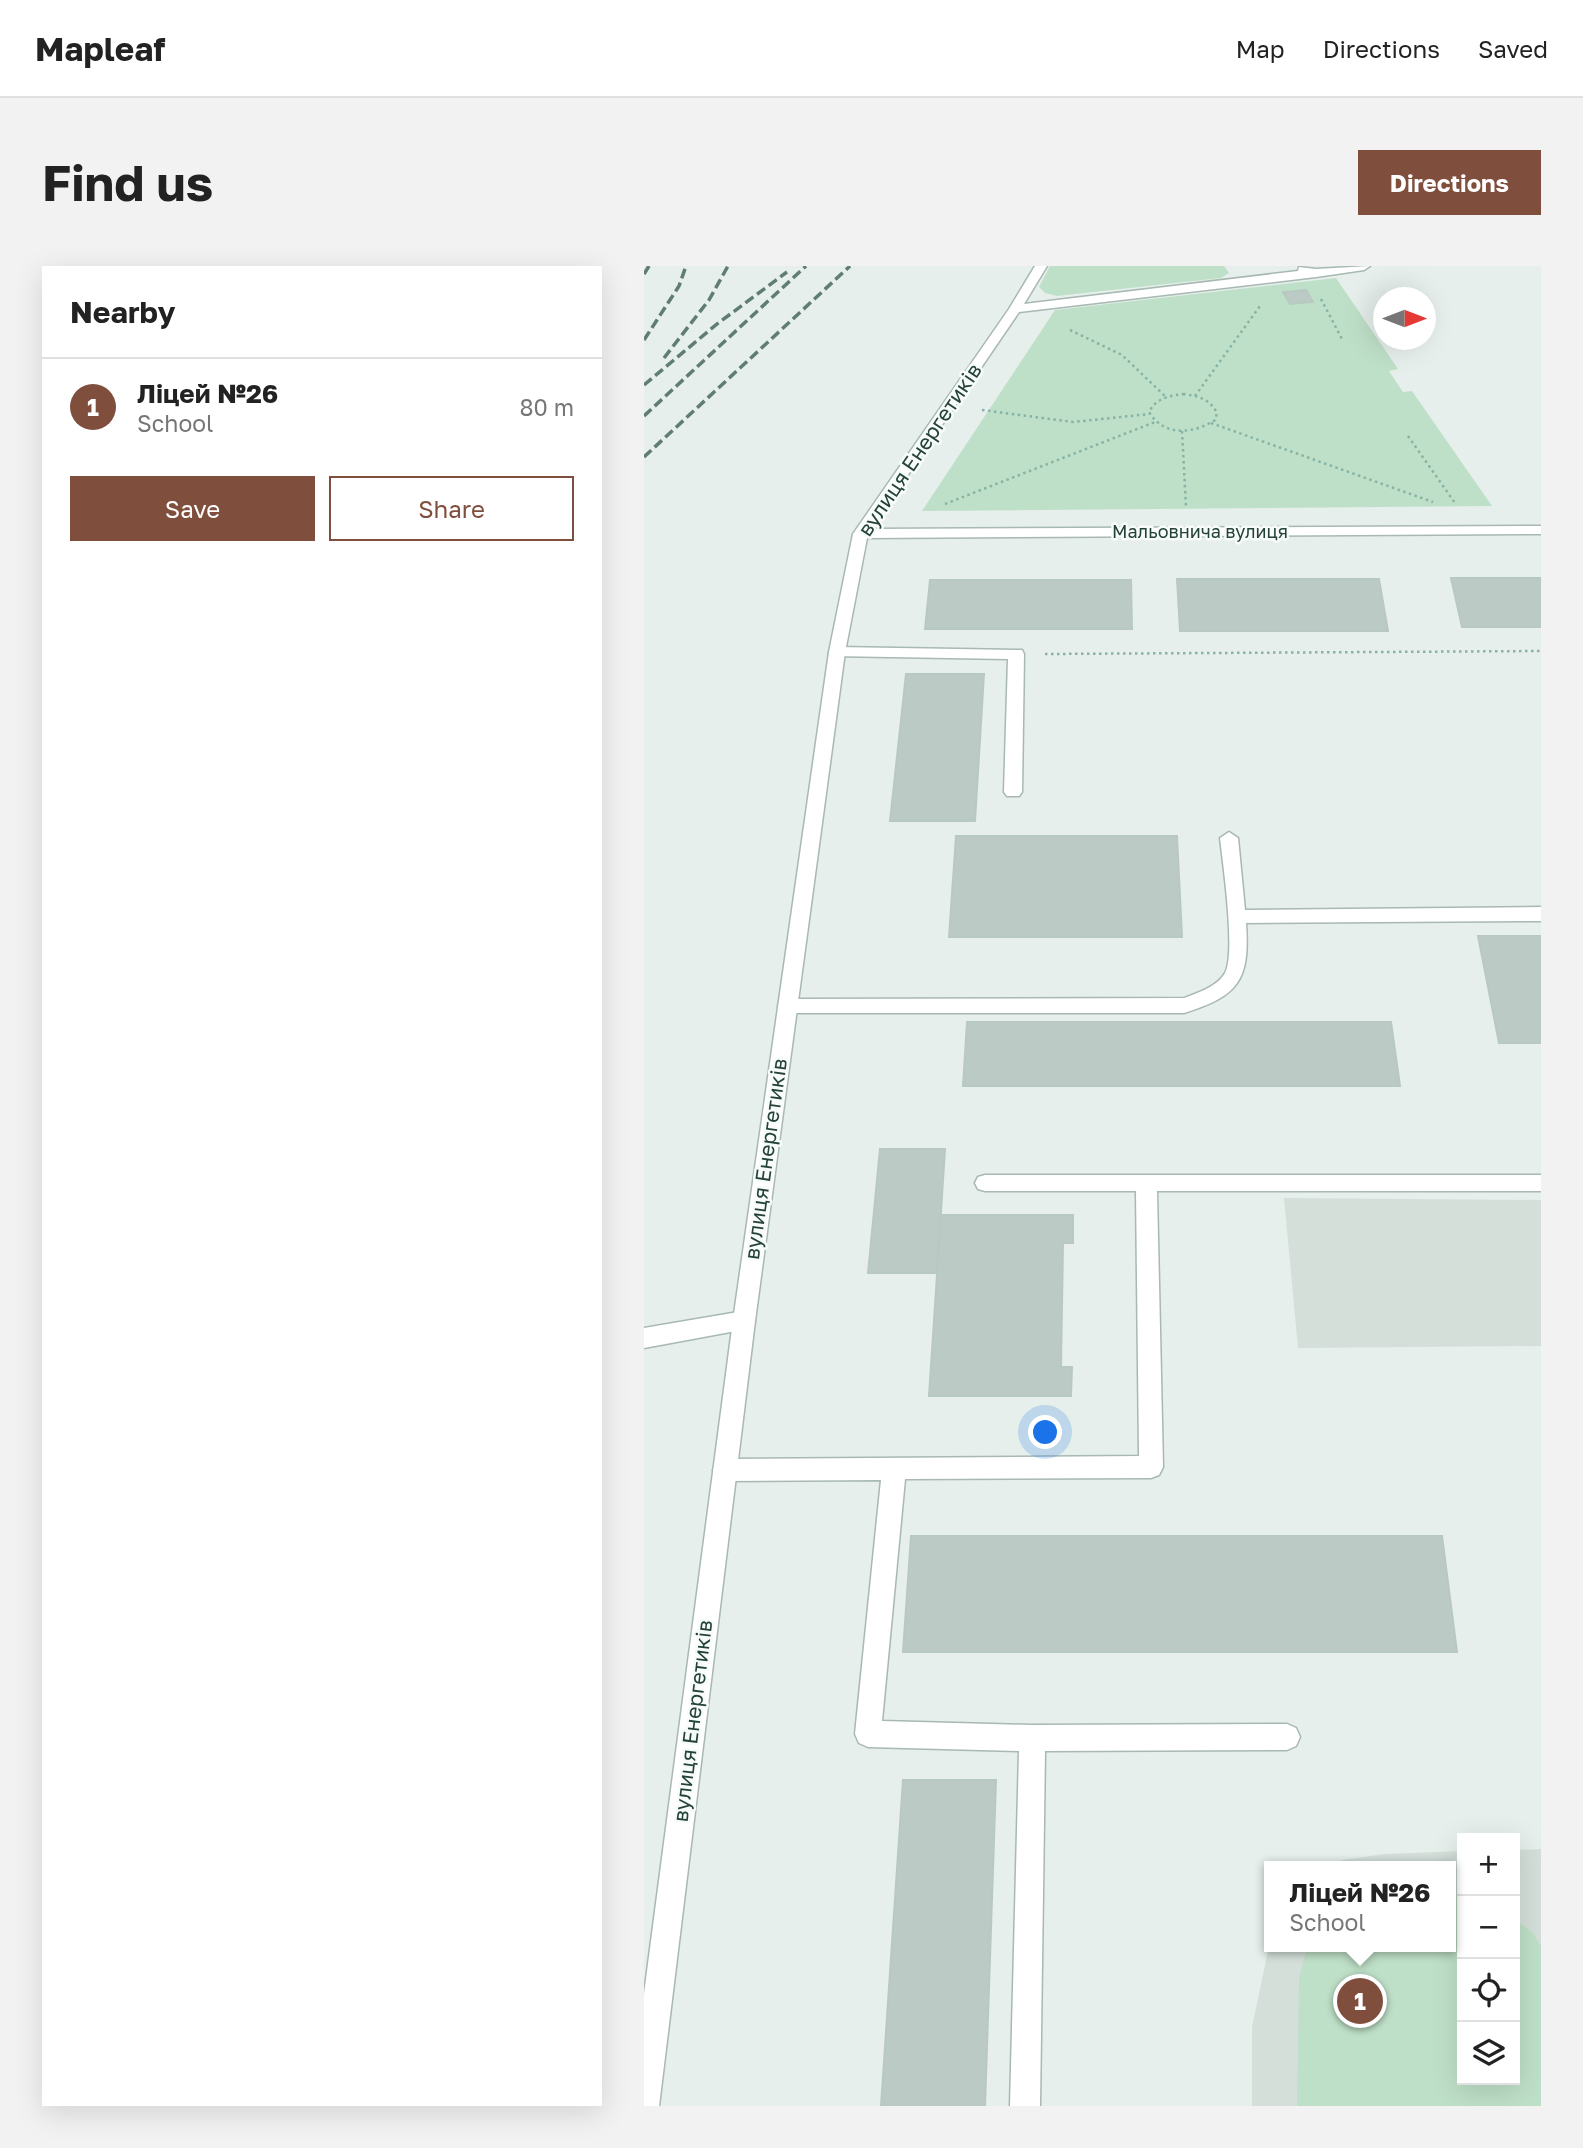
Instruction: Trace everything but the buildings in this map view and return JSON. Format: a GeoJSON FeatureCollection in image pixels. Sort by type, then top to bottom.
{"type":"FeatureCollection","features":[{"type":"Feature","properties":{"kind":"street","name":"вулиця Енергетиків"},"geometry":{"type":"LineString","coordinates":[[644,2106],[744,1321],[837,652],[860,534],[1015,309],[1041,266]]}},
{"type":"Feature","properties":{"kind":"street"},"geometry":{"type":"LineString","coordinates":[[1015,309],[1281,272],[1311,273],[1364,266]]}},
{"type":"Feature","properties":{"kind":"street","name":"Мальовнича вулиця"},"geometry":{"type":"LineString","coordinates":[[860,534],[1541,530]]}},
{"type":"Feature","properties":{"kind":"street"},"geometry":{"type":"LineString","coordinates":[[837,652],[1016,654],[1013,792]]}},
{"type":"Feature","properties":{"kind":"street"},"geometry":{"type":"LineString","coordinates":[[788,1006],[1184,1006],[1214,994],[1236,973],[1238,945],[1229,838]]}},
{"type":"Feature","properties":{"kind":"street"},"geometry":{"type":"LineString","coordinates":[[1235,917],[1541,914]]}},
{"type":"Feature","properties":{"kind":"street"},"geometry":{"type":"LineString","coordinates":[[985,1183],[1541,1183]]}},
{"type":"Feature","properties":{"kind":"street"},"geometry":{"type":"LineString","coordinates":[[724,1470],[1151,1468],[1146,1184]]}},
{"type":"Feature","properties":{"kind":"street"},"geometry":{"type":"LineString","coordinates":[[644,1338],[744,1321]]}},
{"type":"Feature","properties":{"kind":"street"},"geometry":{"type":"LineString","coordinates":[[894,1469],[868,1734],[1032,1738],[1287,1737]]}},
{"type":"Feature","properties":{"kind":"street"},"geometry":{"type":"LineString","coordinates":[[1025,2106],[1032,1738]]}},
{"type":"Feature","properties":{"kind":"path"},"geometry":{"type":"LineString","coordinates":[[1195,396],[1281,272]]}},
{"type":"Feature","properties":{"kind":"path"},"geometry":{"type":"LineString","coordinates":[[1311,273],[1342,339]]}},
{"type":"Feature","properties":{"kind":"path"},"geometry":{"type":"LineString","coordinates":[[1062,327],[1122,355],[1166,397]]}},
{"type":"Feature","properties":{"kind":"path"},"geometry":{"type":"LineString","coordinates":[[1195,396],[1214,406],[1217,413],[1211,423],[1197,430],[1182,431],[1170,430],[1155,422],[1149,414],[1152,405],[1166,397],[1195,396]]}},
{"type":"Feature","properties":{"kind":"path"},"geometry":{"type":"LineString","coordinates":[[982,410],[1073,422],[1149,414]]}},
{"type":"Feature","properties":{"kind":"path"},"geometry":{"type":"LineString","coordinates":[[934,508],[1155,422]]}},
{"type":"Feature","properties":{"kind":"path"},"geometry":{"type":"LineString","coordinates":[[1211,423],[1441,505]]}},
{"type":"Feature","properties":{"kind":"path"},"geometry":{"type":"LineString","coordinates":[[1182,431],[1186,511]]}},
{"type":"Feature","properties":{"kind":"path"},"geometry":{"type":"LineString","coordinates":[[1408,436],[1460,510]]}},
{"type":"Feature","properties":{"kind":"path"},"geometry":{"type":"LineString","coordinates":[[1016,654],[1541,651]]}},
{"type":"Feature","properties":{"kind":"shaded area"},"geometry":{"type":"Polygon","coordinates":[[[1284,1198],[1541,1200],[1541,1346],[1298,1348],[1284,1198]]]}},
{"type":"Feature","properties":{"kind":"shaded area"},"geometry":{"type":"Polygon","coordinates":[[[1541,1849],[1541,2106],[1252,2106],[1252,2027],[1268,1952],[1456,1952],[1456,1861],[1340,1861],[1385,1854],[1457,1851],[1457,2085],[1520,2085],[1520,1850],[1541,1849]]]}},
{"type":"Feature","properties":{"kind":"green space"},"geometry":{"type":"Polygon","coordinates":[[[1050,266],[1224,266],[1229,273],[1221,278],[1057,296],[1045,293],[1039,287],[1050,266]]]}},
{"type":"Feature","properties":{"kind":"green space"},"geometry":{"type":"Polygon","coordinates":[[[1336,278],[1373,332],[1373,350],[1385,350],[1398,369],[1389,371],[1403,392],[1412,391],[1492,506],[922,511],[1055,310],[1336,278]]]}},
{"type":"Feature","properties":{"kind":"green space"},"geometry":{"type":"Polygon","coordinates":[[[1457,1897],[1457,2085],[1520,2085],[1520,1923],[1533,1933],[1541,1946],[1541,2106],[1297,2106],[1299,1979],[1306,1952],[1456,1952],[1457,1897]]]}},
{"type":"Feature","properties":{"kind":"railway"},"geometry":{"type":"LineString","coordinates":[[644,274],[649,266]]}},
{"type":"Feature","properties":{"kind":"railway"},"geometry":{"type":"LineString","coordinates":[[644,340],[679,286],[686,266]]}},
{"type":"Feature","properties":{"kind":"railway"},"geometry":{"type":"LineString","coordinates":[[664,358],[709,300],[728,266]]}},
{"type":"Feature","properties":{"kind":"railway"},"geometry":{"type":"LineString","coordinates":[[644,416],[806,266]]}},
{"type":"Feature","properties":{"kind":"railway"},"geometry":{"type":"LineString","coordinates":[[644,457],[850,266]]}},
{"type":"Feature","properties":{"kind":"railway"},"geometry":{"type":"LineString","coordinates":[[644,385],[717,324],[787,272]]}},
{"type":"Feature","properties":{"kind":"place","name":"Ліцей №26"},"geometry":{"type":"Point","coordinates":[1360,2001]}}]}
